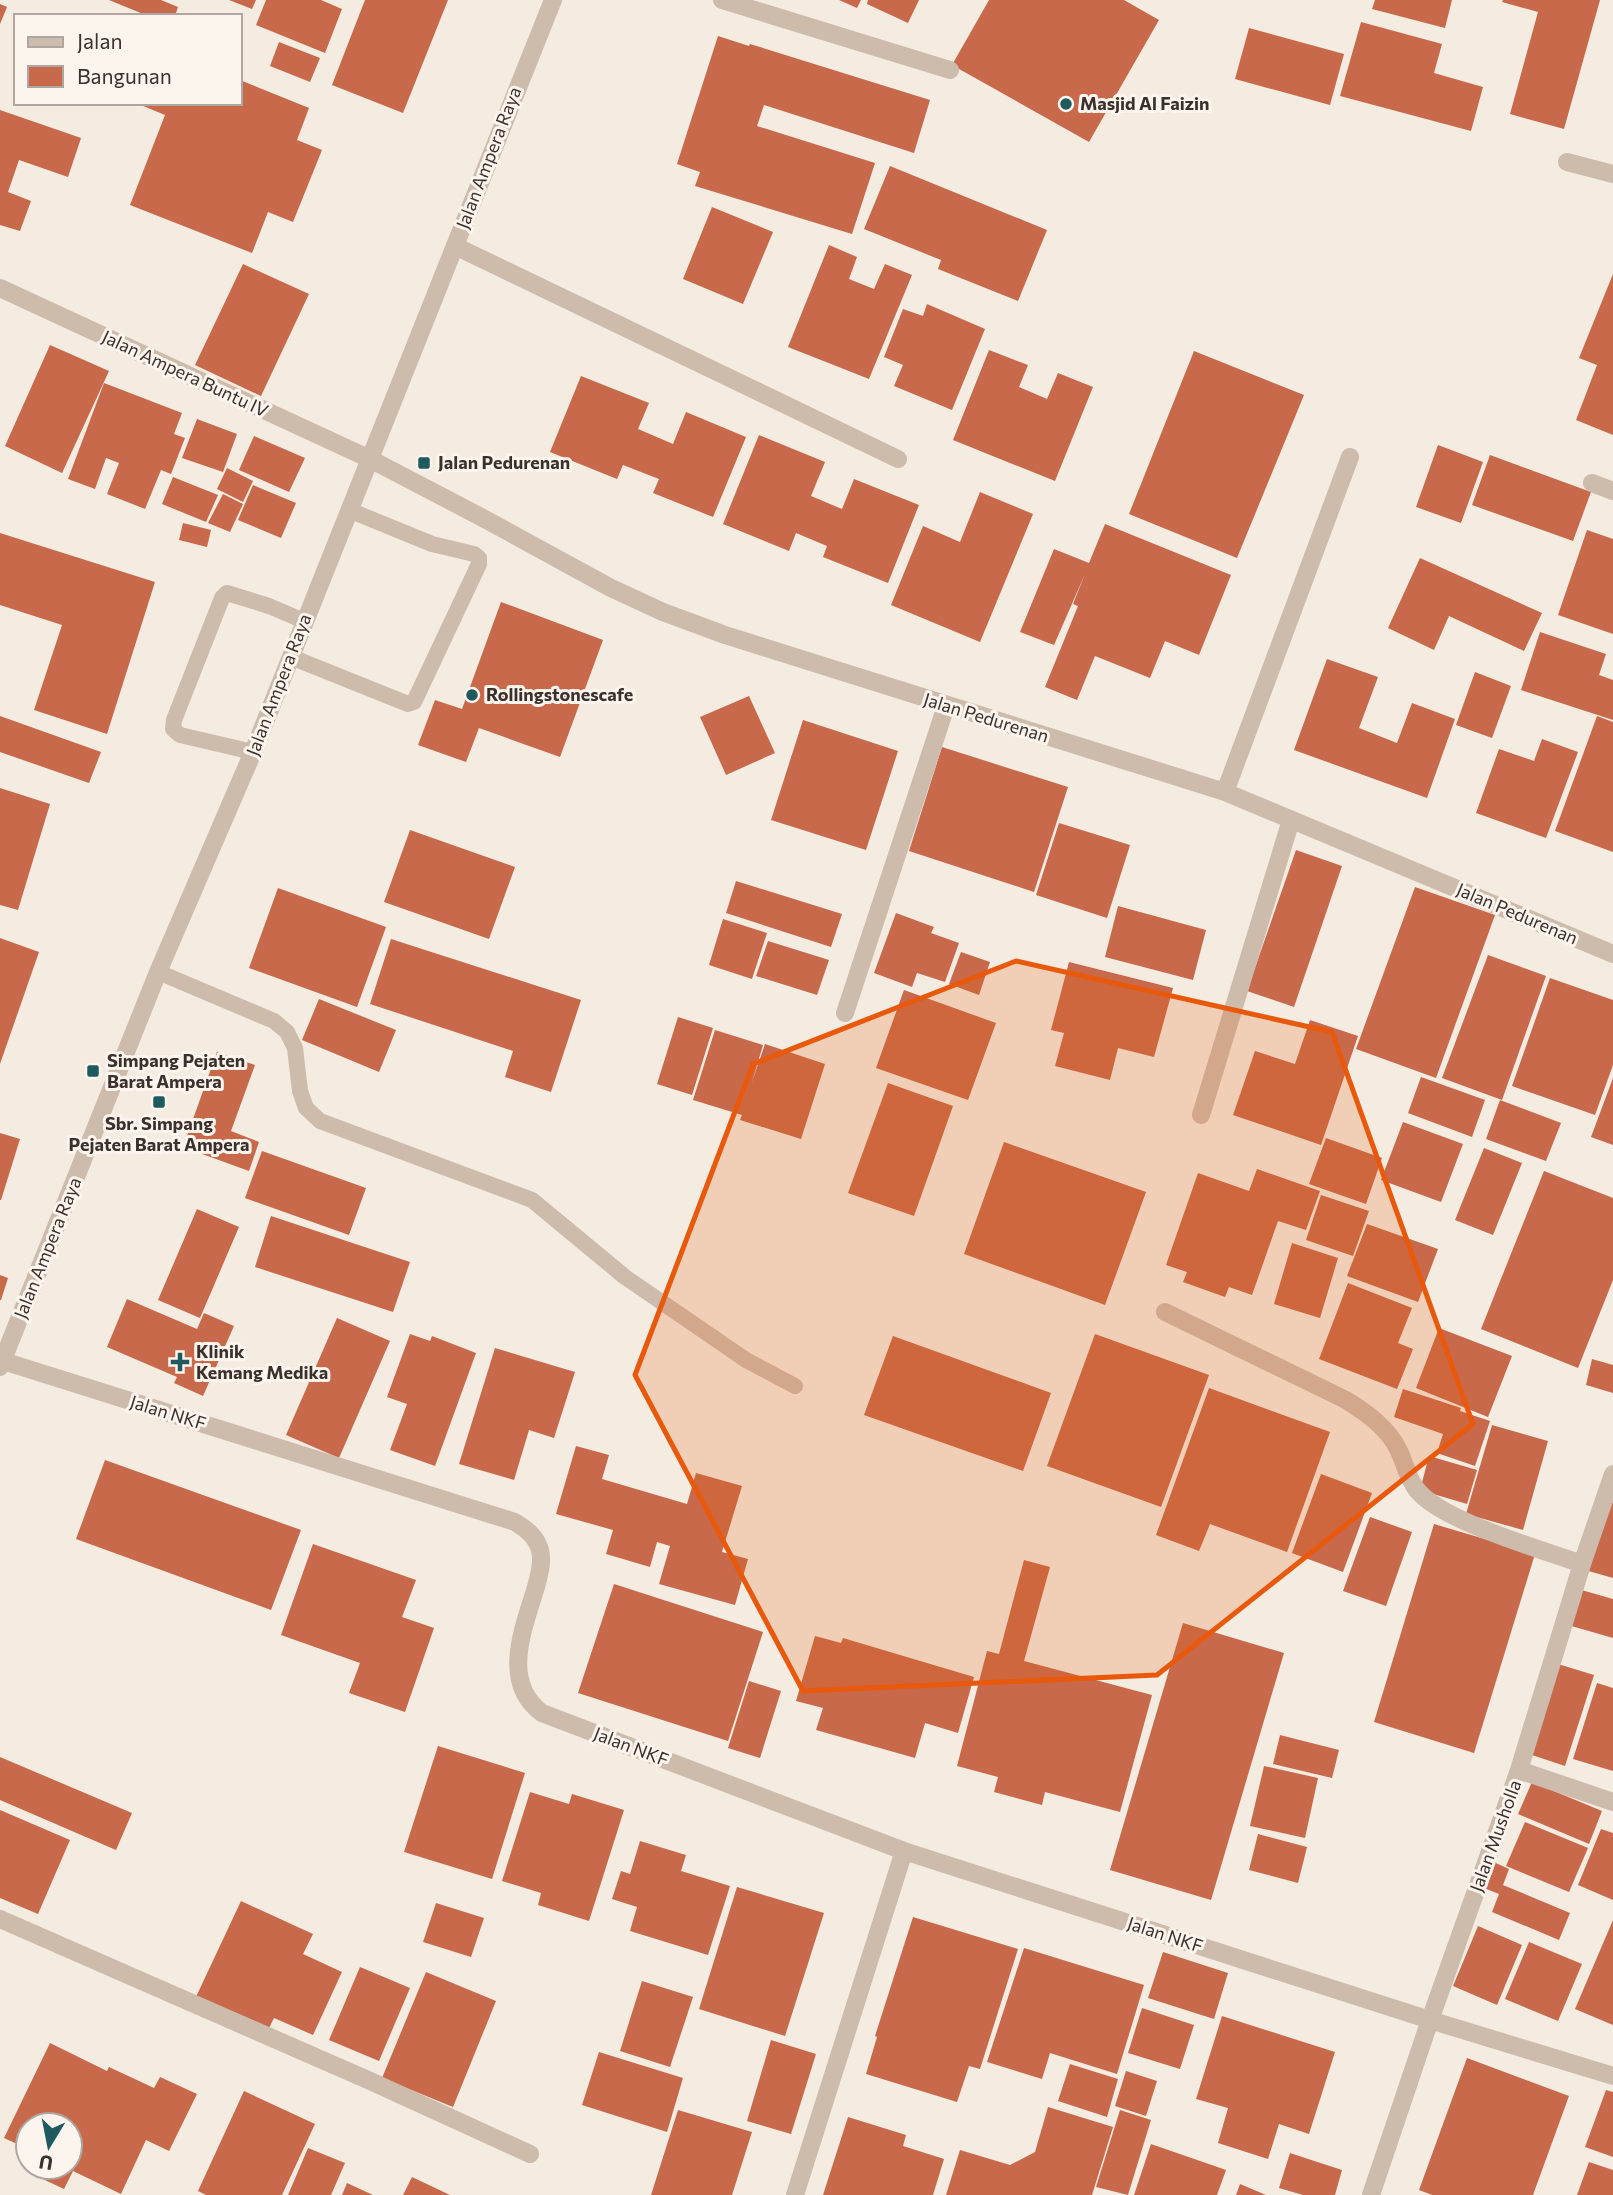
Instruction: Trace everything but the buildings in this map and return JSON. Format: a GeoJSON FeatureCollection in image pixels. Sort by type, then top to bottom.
{"type":"FeatureCollection","features":[{"type":"Feature","properties":{"kind":"street","name":"Jalan Ampera Raya"},"geometry":{"type":"LineString","coordinates":[[1,1364],[158,972],[253,752],[553,0]]}},
{"type":"Feature","properties":{"kind":"street"},"geometry":{"type":"LineString","coordinates":[[722,0],[950,70]]}},
{"type":"Feature","properties":{"kind":"street"},"geometry":{"type":"LineString","coordinates":[[1567,162],[1613,174]]}},
{"type":"Feature","properties":{"kind":"street"},"geometry":{"type":"LineString","coordinates":[[455,246],[898,458]]}},
{"type":"Feature","properties":{"kind":"street","name":"Jalan Ampera Buntu IV"},"geometry":{"type":"LineString","coordinates":[[0,288],[370,459]]}},
{"type":"Feature","properties":{"kind":"street"},"geometry":{"type":"LineString","coordinates":[[1225,792],[1350,457]]}},
{"type":"Feature","properties":{"kind":"street","name":"Jalan Pedurenan"},"geometry":{"type":"LineString","coordinates":[[370,459],[663,612],[724,635],[1225,792],[1613,954]]}},
{"type":"Feature","properties":{"kind":"street"},"geometry":{"type":"LineString","coordinates":[[1592,483],[1613,491]]}},
{"type":"Feature","properties":{"kind":"street"},"geometry":{"type":"LineString","coordinates":[[845,1013],[946,706]]}},
{"type":"Feature","properties":{"kind":"street"},"geometry":{"type":"LineString","coordinates":[[1201,1115],[1291,820]]}},
{"type":"Feature","properties":{"kind":"street"},"geometry":{"type":"LineString","coordinates":[[1165,1312],[1366,1412],[1398,1449],[1417,1490],[1450,1515],[1582,1564]]}},
{"type":"Feature","properties":{"kind":"street","name":"Jalan NKF"},"geometry":{"type":"LineString","coordinates":[[1,1364],[515,1522],[528,1530],[541,1552],[541,1569],[517,1660],[520,1682],[532,1705],[542,1713],[904,1851],[1613,2076]]}},
{"type":"Feature","properties":{"kind":"street","name":"Jalan Musholla"},"geometry":{"type":"LineString","coordinates":[[1371,2195],[1519,1770],[1582,1564],[1613,1474]]}},
{"type":"Feature","properties":{"kind":"street"},"geometry":{"type":"LineString","coordinates":[[1519,1770],[1613,1802]]}},
{"type":"Feature","properties":{"kind":"street"},"geometry":{"type":"LineString","coordinates":[[795,2195],[904,1851]]}},
{"type":"Feature","properties":{"kind":"street"},"geometry":{"type":"LineString","coordinates":[[0,1919],[355,2074],[530,2154]]}},
{"type":"Feature","properties":{"kind":"lane"},"geometry":{"type":"LineString","coordinates":[[291,657],[374,692],[408,704],[414,702],[479,564],[479,558],[474,554],[432,544],[349,510]]}},
{"type":"Feature","properties":{"kind":"lane"},"geometry":{"type":"LineString","coordinates":[[253,752],[180,735],[173,729],[178,708],[222,598],[227,593],[269,606],[304,621]]}},
{"type":"Feature","properties":{"kind":"lane"},"geometry":{"type":"LineString","coordinates":[[158,972],[274,1021],[287,1032],[295,1048],[300,1091],[306,1108],[320,1121],[532,1200],[625,1277],[746,1360],[795,1386]]}},
{"type":"Feature","properties":{"kind":"highlighted area"},"geometry":{"type":"Polygon","coordinates":[[[1016,961],[1332,1032],[1473,1424],[1157,1675],[803,1691],[635,1375],[753,1064],[1016,961]]]}},
{"type":"Feature","properties":{"kind":"place","name":"Masjid Al Faizin"},"geometry":{"type":"Point","coordinates":[1066,104]}},
{"type":"Feature","properties":{"kind":"place","name":"Jalan Pedurenan"},"geometry":{"type":"Point","coordinates":[424,463]}},
{"type":"Feature","properties":{"kind":"place","name":"Rollingstonescafe"},"geometry":{"type":"Point","coordinates":[472,695]}},
{"type":"Feature","properties":{"kind":"place","name":"Simpang Pejaten Barat Ampera"},"geometry":{"type":"Point","coordinates":[93,1071]}},
{"type":"Feature","properties":{"kind":"place","name":"Sbr. Simpang Pejaten Barat Ampera"},"geometry":{"type":"Point","coordinates":[159,1102]}},
{"type":"Feature","properties":{"kind":"place","name":"Klinik Kemang Medika"},"geometry":{"type":"Point","coordinates":[180,1362]}}]}
